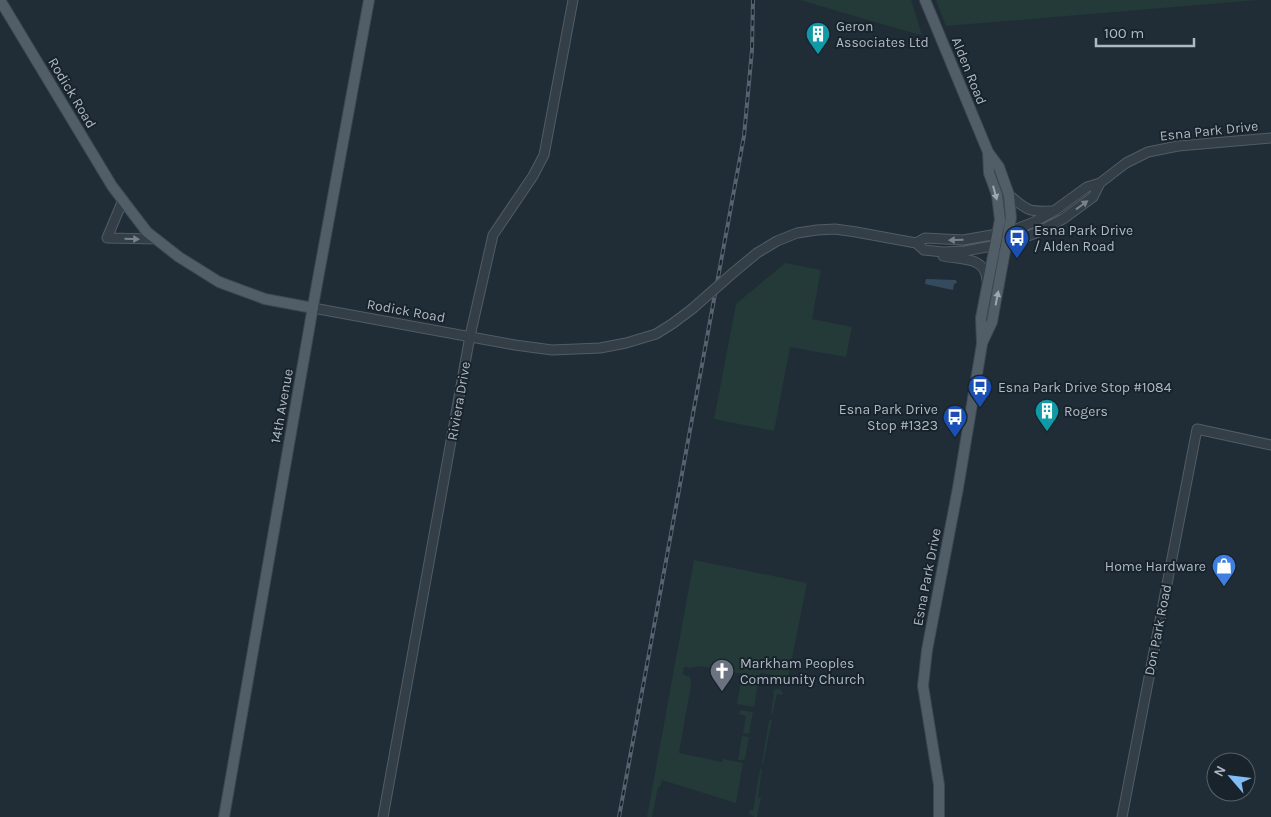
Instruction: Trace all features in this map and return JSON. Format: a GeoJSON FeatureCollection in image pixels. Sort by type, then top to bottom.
{"type":"FeatureCollection","features":[{"type":"Feature","properties":{"kind":"main road","name":"Rodick Road"},"geometry":{"type":"LineString","coordinates":[[0,0],[112,186],[147,232],[179,257],[219,282],[265,299],[312,308]]}},
{"type":"Feature","properties":{"kind":"main road","name":"14th Avenue"},"geometry":{"type":"LineString","coordinates":[[224,817],[312,308],[369,0]]}},
{"type":"Feature","properties":{"kind":"main road","name":"Alden Road"},"geometry":{"type":"LineString","coordinates":[[925,0],[988,152],[1000,167],[1009,194],[1012,218],[1008,243]]}},
{"type":"Feature","properties":{"kind":"main road","name":"Alden Road"},"geometry":{"type":"LineString","coordinates":[[988,152],[989,173],[996,195],[1000,220],[997,240]]}},
{"type":"Feature","properties":{"kind":"main road","name":"Esna Park Drive"},"geometry":{"type":"LineString","coordinates":[[939,817],[940,785],[923,686],[927,650],[958,488],[982,344],[981,318],[997,240]]}},
{"type":"Feature","properties":{"kind":"main road","name":"Esna Park Drive"},"geometry":{"type":"LineString","coordinates":[[982,344],[992,322],[1008,243]]}},
{"type":"Feature","properties":{"kind":"street","name":"Riviera Drive"},"geometry":{"type":"LineString","coordinates":[[383,817],[470,336],[493,235],[533,176],[544,155],[573,0]]}},
{"type":"Feature","properties":{"kind":"street","name":"Esna Park Drive"},"geometry":{"type":"LineString","coordinates":[[997,240],[1054,211],[1087,187],[1100,183],[1137,156],[1158,149],[1271,138]]}},
{"type":"Feature","properties":{"kind":"street","name":"Esna Park Drive"},"geometry":{"type":"LineString","coordinates":[[997,240],[1008,243],[1036,233],[1062,219],[1093,197],[1100,183]]}},
{"type":"Feature","properties":{"kind":"street"},"geometry":{"type":"LineString","coordinates":[[1009,194],[1026,209],[1054,211]]}},
{"type":"Feature","properties":{"kind":"street"},"geometry":{"type":"LineString","coordinates":[[123,200],[107,238],[156,239]]}},
{"type":"Feature","properties":{"kind":"street","name":"Rodick Road"},"geometry":{"type":"LineString","coordinates":[[312,308],[470,336],[515,346],[552,350],[600,348],[626,344],[656,334],[692,309],[765,247],[797,233],[835,229],[916,242],[925,238],[997,240]]}},
{"type":"Feature","properties":{"kind":"street"},"geometry":{"type":"LineString","coordinates":[[924,250],[943,252],[965,251],[997,240]]}},
{"type":"Feature","properties":{"kind":"street"},"geometry":{"type":"LineString","coordinates":[[916,242],[924,250],[945,257],[969,259],[980,265],[987,273],[988,286]]}},
{"type":"Feature","properties":{"kind":"street","name":"Don Park Road"},"geometry":{"type":"LineString","coordinates":[[1122,817],[1197,429],[1271,445]]}},
{"type":"Feature","properties":{"kind":"green space"},"geometry":{"type":"Polygon","coordinates":[[[800,0],[911,0],[922,35],[916,34],[800,0]]]}},
{"type":"Feature","properties":{"kind":"green space"},"geometry":{"type":"Polygon","coordinates":[[[936,0],[1257,0],[946,26],[936,0]]]}},
{"type":"Feature","properties":{"kind":"green space"},"geometry":{"type":"Polygon","coordinates":[[[785,263],[821,270],[812,319],[852,327],[846,357],[790,347],[774,431],[714,419],[736,304],[785,263]]]}},
{"type":"Feature","properties":{"kind":"green space"},"geometry":{"type":"Polygon","coordinates":[[[694,560],[807,583],[788,678],[761,673],[759,677],[699,666],[684,667],[683,674],[690,677],[691,685],[679,753],[722,762],[723,759],[743,763],[736,803],[662,780],[660,787],[658,787],[652,817],[647,817],[694,560]]]}},
{"type":"Feature","properties":{"kind":"green space"},"geometry":{"type":"Polygon","coordinates":[[[741,681],[758,684],[754,707],[737,704],[741,681]]]}},
{"type":"Feature","properties":{"kind":"green space"},"geometry":{"type":"Polygon","coordinates":[[[775,689],[780,689],[783,695],[777,694],[772,715],[774,694],[772,693],[775,689]]]}},
{"type":"Feature","properties":{"kind":"green space"},"geometry":{"type":"Polygon","coordinates":[[[740,710],[753,712],[749,734],[743,733],[746,716],[739,714],[740,710]]]}},
{"type":"Feature","properties":{"kind":"green space"},"geometry":{"type":"Polygon","coordinates":[[[772,720],[763,764],[769,721],[772,720]]]}},
{"type":"Feature","properties":{"kind":"green space"},"geometry":{"type":"Polygon","coordinates":[[[742,736],[749,737],[745,759],[738,760],[742,736]]]}},
{"type":"Feature","properties":{"kind":"green space"},"geometry":{"type":"Polygon","coordinates":[[[762,768],[758,797],[761,798],[757,817],[754,817],[749,814],[750,810],[753,810],[760,770],[762,768]]]}},
{"type":"Feature","properties":{"kind":"water"},"geometry":{"type":"Polygon","coordinates":[[[926,279],[956,280],[957,283],[954,284],[953,290],[925,284],[926,279]]]}},
{"type":"Feature","properties":{"kind":"railway"},"geometry":{"type":"LineString","coordinates":[[619,817],[744,136],[752,50],[753,0]]}},
{"type":"Feature","properties":{"kind":"place","name":"Geron Associates Ltd"},"geometry":{"type":"Point","coordinates":[818,55]}},
{"type":"Feature","properties":{"kind":"place","name":"Esna Park Drive / Alden Road"},"geometry":{"type":"Point","coordinates":[1017,259]}},
{"type":"Feature","properties":{"kind":"place","name":"Esna Park Drive Stop #1084"},"geometry":{"type":"Point","coordinates":[980,408]}},
{"type":"Feature","properties":{"kind":"place","name":"Rogers"},"geometry":{"type":"Point","coordinates":[1047,432]}},
{"type":"Feature","properties":{"kind":"place","name":"Esna Park Drive Stop #1323"},"geometry":{"type":"Point","coordinates":[955,438]}},
{"type":"Feature","properties":{"kind":"place","name":"Home Hardware"},"geometry":{"type":"Point","coordinates":[1224,587]}},
{"type":"Feature","properties":{"kind":"place","name":"Markham Peoples Community Church"},"geometry":{"type":"Point","coordinates":[722,692]}}]}
